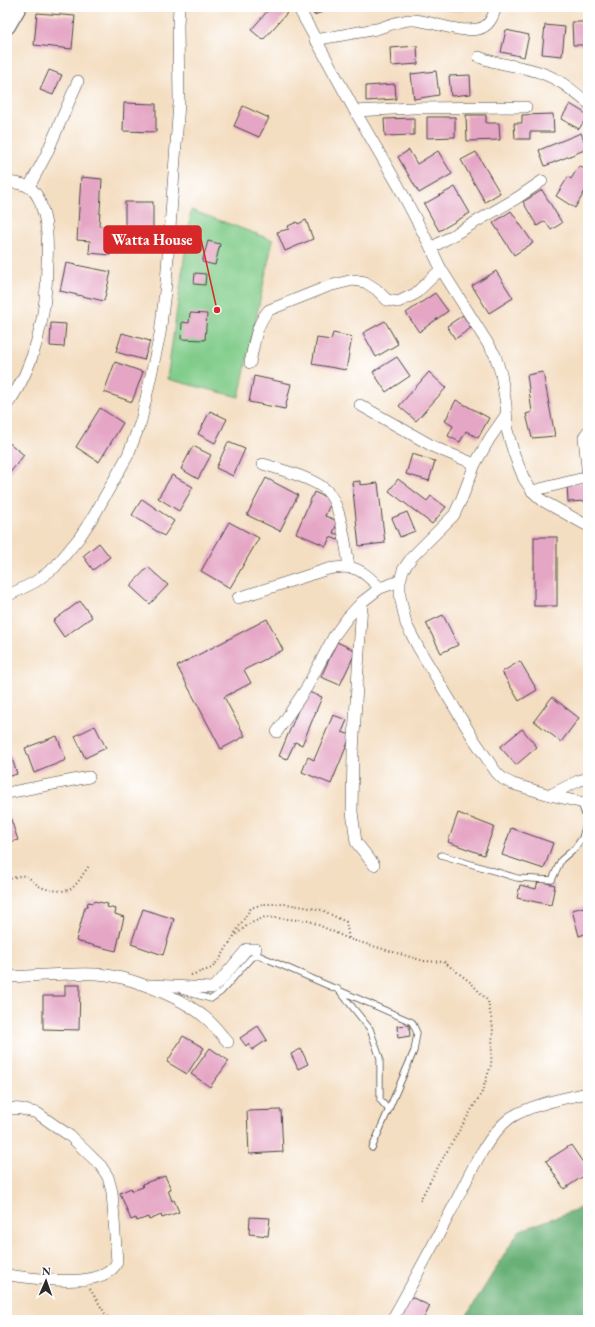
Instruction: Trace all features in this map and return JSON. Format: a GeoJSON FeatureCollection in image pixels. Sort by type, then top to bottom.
{"type":"FeatureCollection","features":[{"type":"Feature","properties":{"kind":"main road"},"geometry":{"type":"LineString","coordinates":[[7,26],[18,7]]}},
{"type":"Feature","properties":{"kind":"street"},"geometry":{"type":"LineString","coordinates":[[7,596],[36,582],[55,566],[79,538],[95,514],[128,455],[141,421],[160,334],[166,283],[179,103],[179,7]]}},
{"type":"Feature","properties":{"kind":"street"},"geometry":{"type":"LineString","coordinates":[[298,7],[315,40],[398,185],[441,269],[496,355],[501,374],[507,430],[514,454],[524,479],[532,491],[543,502],[588,526]]}},
{"type":"Feature","properties":{"kind":"street"},"geometry":{"type":"LineString","coordinates":[[315,40],[414,20],[466,30],[479,29],[488,25],[493,17],[496,7]]}},
{"type":"Feature","properties":{"kind":"street"},"geometry":{"type":"LineString","coordinates":[[479,56],[489,61],[545,74],[569,87],[588,103]]}},
{"type":"Feature","properties":{"kind":"street"},"geometry":{"type":"LineString","coordinates":[[29,187],[46,155],[78,81]]}},
{"type":"Feature","properties":{"kind":"street"},"geometry":{"type":"LineString","coordinates":[[355,111],[413,108],[526,107]]}},
{"type":"Feature","properties":{"kind":"street"},"geometry":{"type":"LineString","coordinates":[[431,248],[517,198],[542,181]]}},
{"type":"Feature","properties":{"kind":"street"},"geometry":{"type":"LineString","coordinates":[[7,182],[29,187],[34,192],[41,203],[48,233],[47,288],[43,314],[32,355],[21,383],[7,405]]}},
{"type":"Feature","properties":{"kind":"street"},"geometry":{"type":"LineString","coordinates":[[250,363],[260,323],[264,315],[269,310],[329,286],[353,280],[365,282],[387,300],[398,302],[415,294],[441,269]]}},
{"type":"Feature","properties":{"kind":"street"},"geometry":{"type":"LineString","coordinates":[[360,405],[436,448],[475,464]]}},
{"type":"Feature","properties":{"kind":"street"},"geometry":{"type":"LineString","coordinates":[[506,415],[490,438],[475,464],[454,516],[412,557],[403,570],[400,581],[400,596],[406,624],[419,650],[473,738],[496,772],[503,779],[512,784],[585,803]]}},
{"type":"Feature","properties":{"kind":"street"},"geometry":{"type":"LineString","coordinates":[[532,491],[588,477],[584,437],[588,431]]}},
{"type":"Feature","properties":{"kind":"street"},"geometry":{"type":"LineString","coordinates":[[263,464],[310,480],[326,490],[334,502],[340,518],[349,567]]}},
{"type":"Feature","properties":{"kind":"street"},"geometry":{"type":"LineString","coordinates":[[238,598],[328,568],[349,567],[365,573],[380,588]]}},
{"type":"Feature","properties":{"kind":"street"},"geometry":{"type":"LineString","coordinates":[[277,732],[307,687],[334,636],[348,617],[362,602],[380,588],[400,581]]}},
{"type":"Feature","properties":{"kind":"street"},"geometry":{"type":"LineString","coordinates":[[362,602],[353,752],[352,812],[356,842],[374,865]]}},
{"type":"Feature","properties":{"kind":"street"},"geometry":{"type":"LineString","coordinates":[[7,793],[89,777]]}},
{"type":"Feature","properties":{"kind":"street"},"geometry":{"type":"LineString","coordinates":[[550,795],[578,780],[588,778]]}},
{"type":"Feature","properties":{"kind":"street"},"geometry":{"type":"LineString","coordinates":[[148,986],[212,988],[220,981],[247,949],[256,949]]}},
{"type":"Feature","properties":{"kind":"street"},"geometry":{"type":"LineString","coordinates":[[7,977],[96,974],[115,976],[148,986],[190,1006],[208,1020],[228,1042]]}},
{"type":"Feature","properties":{"kind":"street"},"geometry":{"type":"LineString","coordinates":[[392,1320],[423,1265],[485,1146],[503,1124],[511,1117],[525,1110],[588,1093]]}},
{"type":"Feature","properties":{"kind":"street"},"geometry":{"type":"LineString","coordinates":[[7,1108],[21,1109],[37,1113],[52,1122],[84,1148],[101,1166],[108,1177],[112,1192],[117,1262],[114,1269],[106,1274],[98,1278],[84,1280],[44,1280],[7,1275]]}},
{"type":"Feature","properties":{"kind":"lane"},"geometry":{"type":"LineString","coordinates":[[441,855],[517,878],[552,880],[561,860],[575,848],[582,838],[587,820],[585,803]]}},
{"type":"Feature","properties":{"kind":"lane"},"geometry":{"type":"LineString","coordinates":[[148,986],[184,991],[212,999],[222,992],[251,958],[258,955],[412,1022],[417,1033],[414,1051],[372,1148]]}},
{"type":"Feature","properties":{"kind":"lane"},"geometry":{"type":"LineString","coordinates":[[338,989],[370,1030],[380,1058],[380,1100],[389,1110]]}},
{"type":"Feature","properties":{"kind":"path"},"geometry":{"type":"LineString","coordinates":[[7,880],[26,876],[42,888],[69,890],[79,880],[89,866]]}},
{"type":"Feature","properties":{"kind":"path"},"geometry":{"type":"LineString","coordinates":[[234,936],[251,908],[263,904],[287,904],[322,910],[346,922],[349,939]]}},
{"type":"Feature","properties":{"kind":"path"},"geometry":{"type":"LineString","coordinates":[[84,1280],[110,1320]]}},
{"type":"Feature","properties":{"kind":"green space"},"geometry":{"type":"Polygon","coordinates":[[[191,210],[273,240],[239,397],[167,379],[191,210]]]}},
{"type":"Feature","properties":{"kind":"green space"},"geometry":{"type":"Polygon","coordinates":[[[588,1205],[588,1320],[464,1320],[519,1231],[588,1205]]]}},
{"type":"Feature","properties":{"kind":"building"},"geometry":{"type":"Polygon","coordinates":[[[271,7],[280,7],[287,13],[263,40],[251,30],[271,7]]]}},
{"type":"Feature","properties":{"kind":"building"},"geometry":{"type":"Polygon","coordinates":[[[311,7],[337,7],[314,15],[311,7]]]}},
{"type":"Feature","properties":{"kind":"building"},"geometry":{"type":"Polygon","coordinates":[[[450,7],[464,7],[464,11],[450,11],[450,7]]]}},
{"type":"Feature","properties":{"kind":"building"},"geometry":{"type":"Polygon","coordinates":[[[37,13],[75,16],[72,49],[34,45],[37,13]]]}},
{"type":"Feature","properties":{"kind":"building"},"geometry":{"type":"Polygon","coordinates":[[[572,22],[588,22],[588,45],[573,45],[572,22]]]}},
{"type":"Feature","properties":{"kind":"building"},"geometry":{"type":"Polygon","coordinates":[[[545,25],[565,27],[562,56],[542,54],[545,25]]]}},
{"type":"Feature","properties":{"kind":"building"},"geometry":{"type":"Polygon","coordinates":[[[506,30],[529,35],[524,57],[501,52],[506,30]]]}},
{"type":"Feature","properties":{"kind":"building"},"geometry":{"type":"Polygon","coordinates":[[[417,46],[418,64],[391,66],[390,48],[417,46]]]}},
{"type":"Feature","properties":{"kind":"building"},"geometry":{"type":"Polygon","coordinates":[[[49,70],[62,75],[53,95],[40,90],[49,70]]]}},
{"type":"Feature","properties":{"kind":"building"},"geometry":{"type":"Polygon","coordinates":[[[436,71],[439,95],[414,99],[411,74],[436,71]]]}},
{"type":"Feature","properties":{"kind":"building"},"geometry":{"type":"Polygon","coordinates":[[[470,75],[471,94],[451,96],[449,76],[470,75]]]}},
{"type":"Feature","properties":{"kind":"building"},"geometry":{"type":"Polygon","coordinates":[[[395,84],[396,99],[366,101],[366,86],[395,84]]]}},
{"type":"Feature","properties":{"kind":"building"},"geometry":{"type":"Polygon","coordinates":[[[124,103],[156,104],[156,132],[123,131],[124,103]]]}},
{"type":"Feature","properties":{"kind":"building"},"geometry":{"type":"Polygon","coordinates":[[[570,104],[588,115],[579,129],[561,119],[570,104]]]}},
{"type":"Feature","properties":{"kind":"building"},"geometry":{"type":"Polygon","coordinates":[[[243,106],[269,118],[259,137],[234,126],[243,106]]]}},
{"type":"Feature","properties":{"kind":"building"},"geometry":{"type":"Polygon","coordinates":[[[553,114],[554,132],[530,132],[530,139],[515,139],[514,123],[522,123],[522,115],[553,114]]]}},
{"type":"Feature","properties":{"kind":"building"},"geometry":{"type":"Polygon","coordinates":[[[466,115],[486,115],[486,123],[499,123],[500,140],[467,141],[466,115]]]}},
{"type":"Feature","properties":{"kind":"building"},"geometry":{"type":"Polygon","coordinates":[[[427,117],[455,117],[455,137],[427,138],[427,117]]]}},
{"type":"Feature","properties":{"kind":"building"},"geometry":{"type":"Polygon","coordinates":[[[414,118],[414,135],[385,136],[384,119],[414,118]]]}},
{"type":"Feature","properties":{"kind":"building"},"geometry":{"type":"Polygon","coordinates":[[[581,133],[587,149],[545,166],[539,150],[581,133]]]}},
{"type":"Feature","properties":{"kind":"building"},"geometry":{"type":"Polygon","coordinates":[[[409,150],[417,164],[438,151],[452,174],[419,193],[398,157],[409,150]]]}},
{"type":"Feature","properties":{"kind":"building"},"geometry":{"type":"Polygon","coordinates":[[[476,152],[500,193],[485,202],[461,160],[476,152]]]}},
{"type":"Feature","properties":{"kind":"building"},"geometry":{"type":"Polygon","coordinates":[[[579,166],[588,171],[588,186],[575,208],[556,196],[568,177],[571,179],[579,166]]]}},
{"type":"Feature","properties":{"kind":"building"},"geometry":{"type":"Polygon","coordinates":[[[81,177],[102,179],[99,226],[112,227],[110,255],[89,253],[90,241],[77,240],[81,177]]]}},
{"type":"Feature","properties":{"kind":"building"},"geometry":{"type":"Polygon","coordinates":[[[455,187],[470,213],[439,231],[424,204],[455,187]]]}},
{"type":"Feature","properties":{"kind":"building"},"geometry":{"type":"Polygon","coordinates":[[[542,190],[562,223],[551,230],[545,221],[537,226],[523,202],[542,190]]]}},
{"type":"Feature","properties":{"kind":"building"},"geometry":{"type":"Polygon","coordinates":[[[125,202],[153,202],[153,232],[125,232],[125,202]]]}},
{"type":"Feature","properties":{"kind":"building"},"geometry":{"type":"Polygon","coordinates":[[[511,211],[533,243],[514,255],[493,223],[511,211]]]}},
{"type":"Feature","properties":{"kind":"building"},"geometry":{"type":"Polygon","coordinates":[[[306,220],[313,239],[285,251],[277,232],[289,229],[288,226],[297,222],[298,224],[306,220]]]}},
{"type":"Feature","properties":{"kind":"building"},"geometry":{"type":"Polygon","coordinates":[[[208,241],[220,244],[215,265],[202,262],[208,241]]]}},
{"type":"Feature","properties":{"kind":"building"},"geometry":{"type":"Polygon","coordinates":[[[66,263],[111,272],[104,301],[60,291],[66,263]]]}},
{"type":"Feature","properties":{"kind":"building"},"geometry":{"type":"Polygon","coordinates":[[[496,271],[513,298],[489,313],[472,286],[496,271]]]}},
{"type":"Feature","properties":{"kind":"building"},"geometry":{"type":"Polygon","coordinates":[[[195,273],[206,274],[205,285],[194,284],[195,273]]]}},
{"type":"Feature","properties":{"kind":"building"},"geometry":{"type":"Polygon","coordinates":[[[435,293],[448,311],[419,332],[406,313],[435,293]]]}},
{"type":"Feature","properties":{"kind":"building"},"geometry":{"type":"Polygon","coordinates":[[[190,313],[207,314],[205,340],[181,339],[182,322],[189,323],[190,313]]]}},
{"type":"Feature","properties":{"kind":"building"},"geometry":{"type":"Polygon","coordinates":[[[463,315],[471,328],[455,339],[447,326],[463,315]]]}},
{"type":"Feature","properties":{"kind":"building"},"geometry":{"type":"Polygon","coordinates":[[[385,321],[398,344],[376,357],[363,333],[385,321]]]}},
{"type":"Feature","properties":{"kind":"building"},"geometry":{"type":"Polygon","coordinates":[[[51,323],[66,324],[64,347],[50,346],[51,323]]]}},
{"type":"Feature","properties":{"kind":"building"},"geometry":{"type":"Polygon","coordinates":[[[122,333],[150,341],[144,360],[116,352],[122,333]]]}},
{"type":"Feature","properties":{"kind":"building"},"geometry":{"type":"Polygon","coordinates":[[[333,333],[352,337],[346,370],[312,364],[317,338],[331,340],[333,333]]]}},
{"type":"Feature","properties":{"kind":"building"},"geometry":{"type":"Polygon","coordinates":[[[397,357],[410,376],[386,392],[373,372],[397,357]]]}},
{"type":"Feature","properties":{"kind":"building"},"geometry":{"type":"Polygon","coordinates":[[[115,362],[143,372],[132,402],[104,392],[115,362]]]}},
{"type":"Feature","properties":{"kind":"building"},"geometry":{"type":"Polygon","coordinates":[[[429,372],[446,388],[416,421],[399,406],[429,372]]]}},
{"type":"Feature","properties":{"kind":"building"},"geometry":{"type":"Polygon","coordinates":[[[543,372],[555,436],[532,438],[526,414],[532,412],[527,375],[543,372]]]}},
{"type":"Feature","properties":{"kind":"building"},"geometry":{"type":"Polygon","coordinates":[[[254,376],[291,384],[285,409],[249,402],[254,376]]]}},
{"type":"Feature","properties":{"kind":"building"},"geometry":{"type":"Polygon","coordinates":[[[456,400],[489,418],[478,438],[466,431],[460,442],[448,436],[453,426],[445,421],[456,400]]]}},
{"type":"Feature","properties":{"kind":"building"},"geometry":{"type":"Polygon","coordinates":[[[100,408],[123,423],[99,462],[76,447],[100,408]]]}},
{"type":"Feature","properties":{"kind":"building"},"geometry":{"type":"Polygon","coordinates":[[[210,411],[227,419],[215,443],[198,434],[210,411]]]}},
{"type":"Feature","properties":{"kind":"building"},"geometry":{"type":"Polygon","coordinates":[[[7,441],[24,455],[9,474],[7,473],[7,441]]]}},
{"type":"Feature","properties":{"kind":"building"},"geometry":{"type":"Polygon","coordinates":[[[228,442],[245,449],[233,476],[216,468],[228,442]]]}},
{"type":"Feature","properties":{"kind":"building"},"geometry":{"type":"Polygon","coordinates":[[[193,446],[211,455],[198,479],[181,469],[193,446]]]}},
{"type":"Feature","properties":{"kind":"building"},"geometry":{"type":"Polygon","coordinates":[[[412,454],[435,461],[429,481],[406,474],[412,454]]]}},
{"type":"Feature","properties":{"kind":"building"},"geometry":{"type":"Polygon","coordinates":[[[172,475],[193,487],[179,511],[158,498],[172,475]]]}},
{"type":"Feature","properties":{"kind":"building"},"geometry":{"type":"Polygon","coordinates":[[[266,478],[298,495],[280,531],[247,515],[266,478]]]}},
{"type":"Feature","properties":{"kind":"building"},"geometry":{"type":"Polygon","coordinates":[[[398,479],[427,501],[431,496],[446,507],[432,524],[389,491],[398,479]]]}},
{"type":"Feature","properties":{"kind":"building"},"geometry":{"type":"Polygon","coordinates":[[[360,481],[360,485],[378,483],[385,543],[359,546],[352,482],[360,481]]]}},
{"type":"Feature","properties":{"kind":"building"},"geometry":{"type":"Polygon","coordinates":[[[588,482],[588,501],[568,502],[567,484],[588,482]]]}},
{"type":"Feature","properties":{"kind":"building"},"geometry":{"type":"Polygon","coordinates":[[[314,492],[332,500],[325,516],[338,521],[333,533],[340,535],[338,540],[330,537],[326,546],[296,533],[314,492]]]}},
{"type":"Feature","properties":{"kind":"building"},"geometry":{"type":"Polygon","coordinates":[[[142,499],[174,521],[164,536],[132,515],[142,499]]]}},
{"type":"Feature","properties":{"kind":"building"},"geometry":{"type":"Polygon","coordinates":[[[407,512],[415,531],[400,537],[392,518],[407,512]]]}},
{"type":"Feature","properties":{"kind":"building"},"geometry":{"type":"Polygon","coordinates":[[[229,522],[259,538],[230,588],[201,571],[229,522]]]}},
{"type":"Feature","properties":{"kind":"building"},"geometry":{"type":"Polygon","coordinates":[[[534,537],[557,537],[557,606],[534,606],[534,537]]]}},
{"type":"Feature","properties":{"kind":"building"},"geometry":{"type":"Polygon","coordinates":[[[99,543],[110,557],[93,570],[83,556],[99,543]]]}},
{"type":"Feature","properties":{"kind":"building"},"geometry":{"type":"Polygon","coordinates":[[[148,567],[168,585],[150,604],[130,586],[148,567]]]}},
{"type":"Feature","properties":{"kind":"building"},"geometry":{"type":"Polygon","coordinates":[[[80,601],[92,617],[64,637],[53,621],[80,601]]]}},
{"type":"Feature","properties":{"kind":"building"},"geometry":{"type":"Polygon","coordinates":[[[443,615],[458,645],[441,653],[426,623],[443,615]]]}},
{"type":"Feature","properties":{"kind":"building"},"geometry":{"type":"Polygon","coordinates":[[[267,619],[283,650],[244,670],[251,683],[224,697],[245,736],[221,749],[177,666],[267,619]]]}},
{"type":"Feature","properties":{"kind":"building"},"geometry":{"type":"Polygon","coordinates":[[[337,642],[356,651],[340,685],[321,677],[337,642]]]}},
{"type":"Feature","properties":{"kind":"building"},"geometry":{"type":"Polygon","coordinates":[[[520,661],[537,690],[519,701],[502,672],[520,661]]]}},
{"type":"Feature","properties":{"kind":"building"},"geometry":{"type":"Polygon","coordinates":[[[306,691],[322,697],[302,745],[295,742],[287,759],[279,756],[306,691]]]}},
{"type":"Feature","properties":{"kind":"building"},"geometry":{"type":"Polygon","coordinates":[[[552,697],[579,718],[561,742],[534,721],[552,697]]]}},
{"type":"Feature","properties":{"kind":"building"},"geometry":{"type":"Polygon","coordinates":[[[333,715],[347,720],[342,732],[351,735],[331,784],[302,772],[308,757],[314,760],[333,715]]]}},
{"type":"Feature","properties":{"kind":"building"},"geometry":{"type":"Polygon","coordinates":[[[95,726],[106,748],[85,758],[75,736],[95,726]]]}},
{"type":"Feature","properties":{"kind":"building"},"geometry":{"type":"Polygon","coordinates":[[[522,729],[537,747],[516,765],[500,747],[522,729]]]}},
{"type":"Feature","properties":{"kind":"building"},"geometry":{"type":"Polygon","coordinates":[[[57,736],[66,760],[34,773],[25,748],[57,736]]]}},
{"type":"Feature","properties":{"kind":"building"},"geometry":{"type":"Polygon","coordinates":[[[11,755],[17,774],[7,777],[7,756],[11,755]]]}},
{"type":"Feature","properties":{"kind":"building"},"geometry":{"type":"Polygon","coordinates":[[[7,808],[18,840],[7,843],[7,808]]]}},
{"type":"Feature","properties":{"kind":"building"},"geometry":{"type":"Polygon","coordinates":[[[458,813],[494,827],[484,855],[448,842],[458,813]]]}},
{"type":"Feature","properties":{"kind":"building"},"geometry":{"type":"Polygon","coordinates":[[[511,828],[553,843],[544,869],[502,855],[511,828]]]}},
{"type":"Feature","properties":{"kind":"building"},"geometry":{"type":"Polygon","coordinates":[[[538,881],[555,885],[551,905],[517,898],[520,885],[536,889],[538,881]]]}},
{"type":"Feature","properties":{"kind":"building"},"geometry":{"type":"Polygon","coordinates":[[[94,901],[108,904],[107,907],[116,909],[115,914],[124,917],[116,951],[76,941],[85,907],[87,907],[88,902],[93,903],[94,901]]]}},
{"type":"Feature","properties":{"kind":"building"},"geometry":{"type":"Polygon","coordinates":[[[588,906],[588,933],[579,936],[572,910],[588,906]]]}},
{"type":"Feature","properties":{"kind":"building"},"geometry":{"type":"Polygon","coordinates":[[[143,909],[174,919],[163,955],[131,944],[143,909]]]}},
{"type":"Feature","properties":{"kind":"building"},"geometry":{"type":"Polygon","coordinates":[[[65,985],[80,985],[79,1030],[43,1029],[43,996],[65,996],[65,985]]]}},
{"type":"Feature","properties":{"kind":"building"},"geometry":{"type":"Polygon","coordinates":[[[409,1025],[410,1036],[398,1038],[397,1026],[409,1025]]]}},
{"type":"Feature","properties":{"kind":"building"},"geometry":{"type":"Polygon","coordinates":[[[258,1026],[267,1040],[252,1050],[248,1044],[246,1046],[240,1038],[258,1026]]]}},
{"type":"Feature","properties":{"kind":"building"},"geometry":{"type":"Polygon","coordinates":[[[183,1036],[204,1048],[187,1074],[167,1062],[183,1036]]]}},
{"type":"Feature","properties":{"kind":"building"},"geometry":{"type":"Polygon","coordinates":[[[210,1048],[229,1061],[210,1087],[191,1074],[210,1048]]]}},
{"type":"Feature","properties":{"kind":"building"},"geometry":{"type":"Polygon","coordinates":[[[301,1049],[308,1064],[298,1069],[291,1054],[301,1049]]]}},
{"type":"Feature","properties":{"kind":"building"},"geometry":{"type":"Polygon","coordinates":[[[281,1110],[283,1152],[249,1154],[247,1111],[281,1110]]]}},
{"type":"Feature","properties":{"kind":"building"},"geometry":{"type":"Polygon","coordinates":[[[571,1145],[588,1170],[588,1173],[564,1189],[546,1161],[571,1145]]]}},
{"type":"Feature","properties":{"kind":"building"},"geometry":{"type":"Polygon","coordinates":[[[165,1176],[171,1189],[168,1190],[172,1201],[174,1200],[179,1212],[162,1218],[161,1215],[149,1220],[148,1217],[137,1221],[136,1218],[131,1220],[120,1193],[131,1188],[132,1191],[143,1187],[142,1184],[165,1176]]]}},
{"type":"Feature","properties":{"kind":"building"},"geometry":{"type":"Polygon","coordinates":[[[250,1217],[270,1218],[268,1236],[249,1234],[250,1217]]]}},
{"type":"Feature","properties":{"kind":"building"},"geometry":{"type":"Polygon","coordinates":[[[409,1296],[430,1306],[423,1320],[399,1319],[409,1296]]]}},
{"type":"Feature","properties":{"kind":"place","name":"Watta House"},"geometry":{"type":"Point","coordinates":[217,310]}}]}
